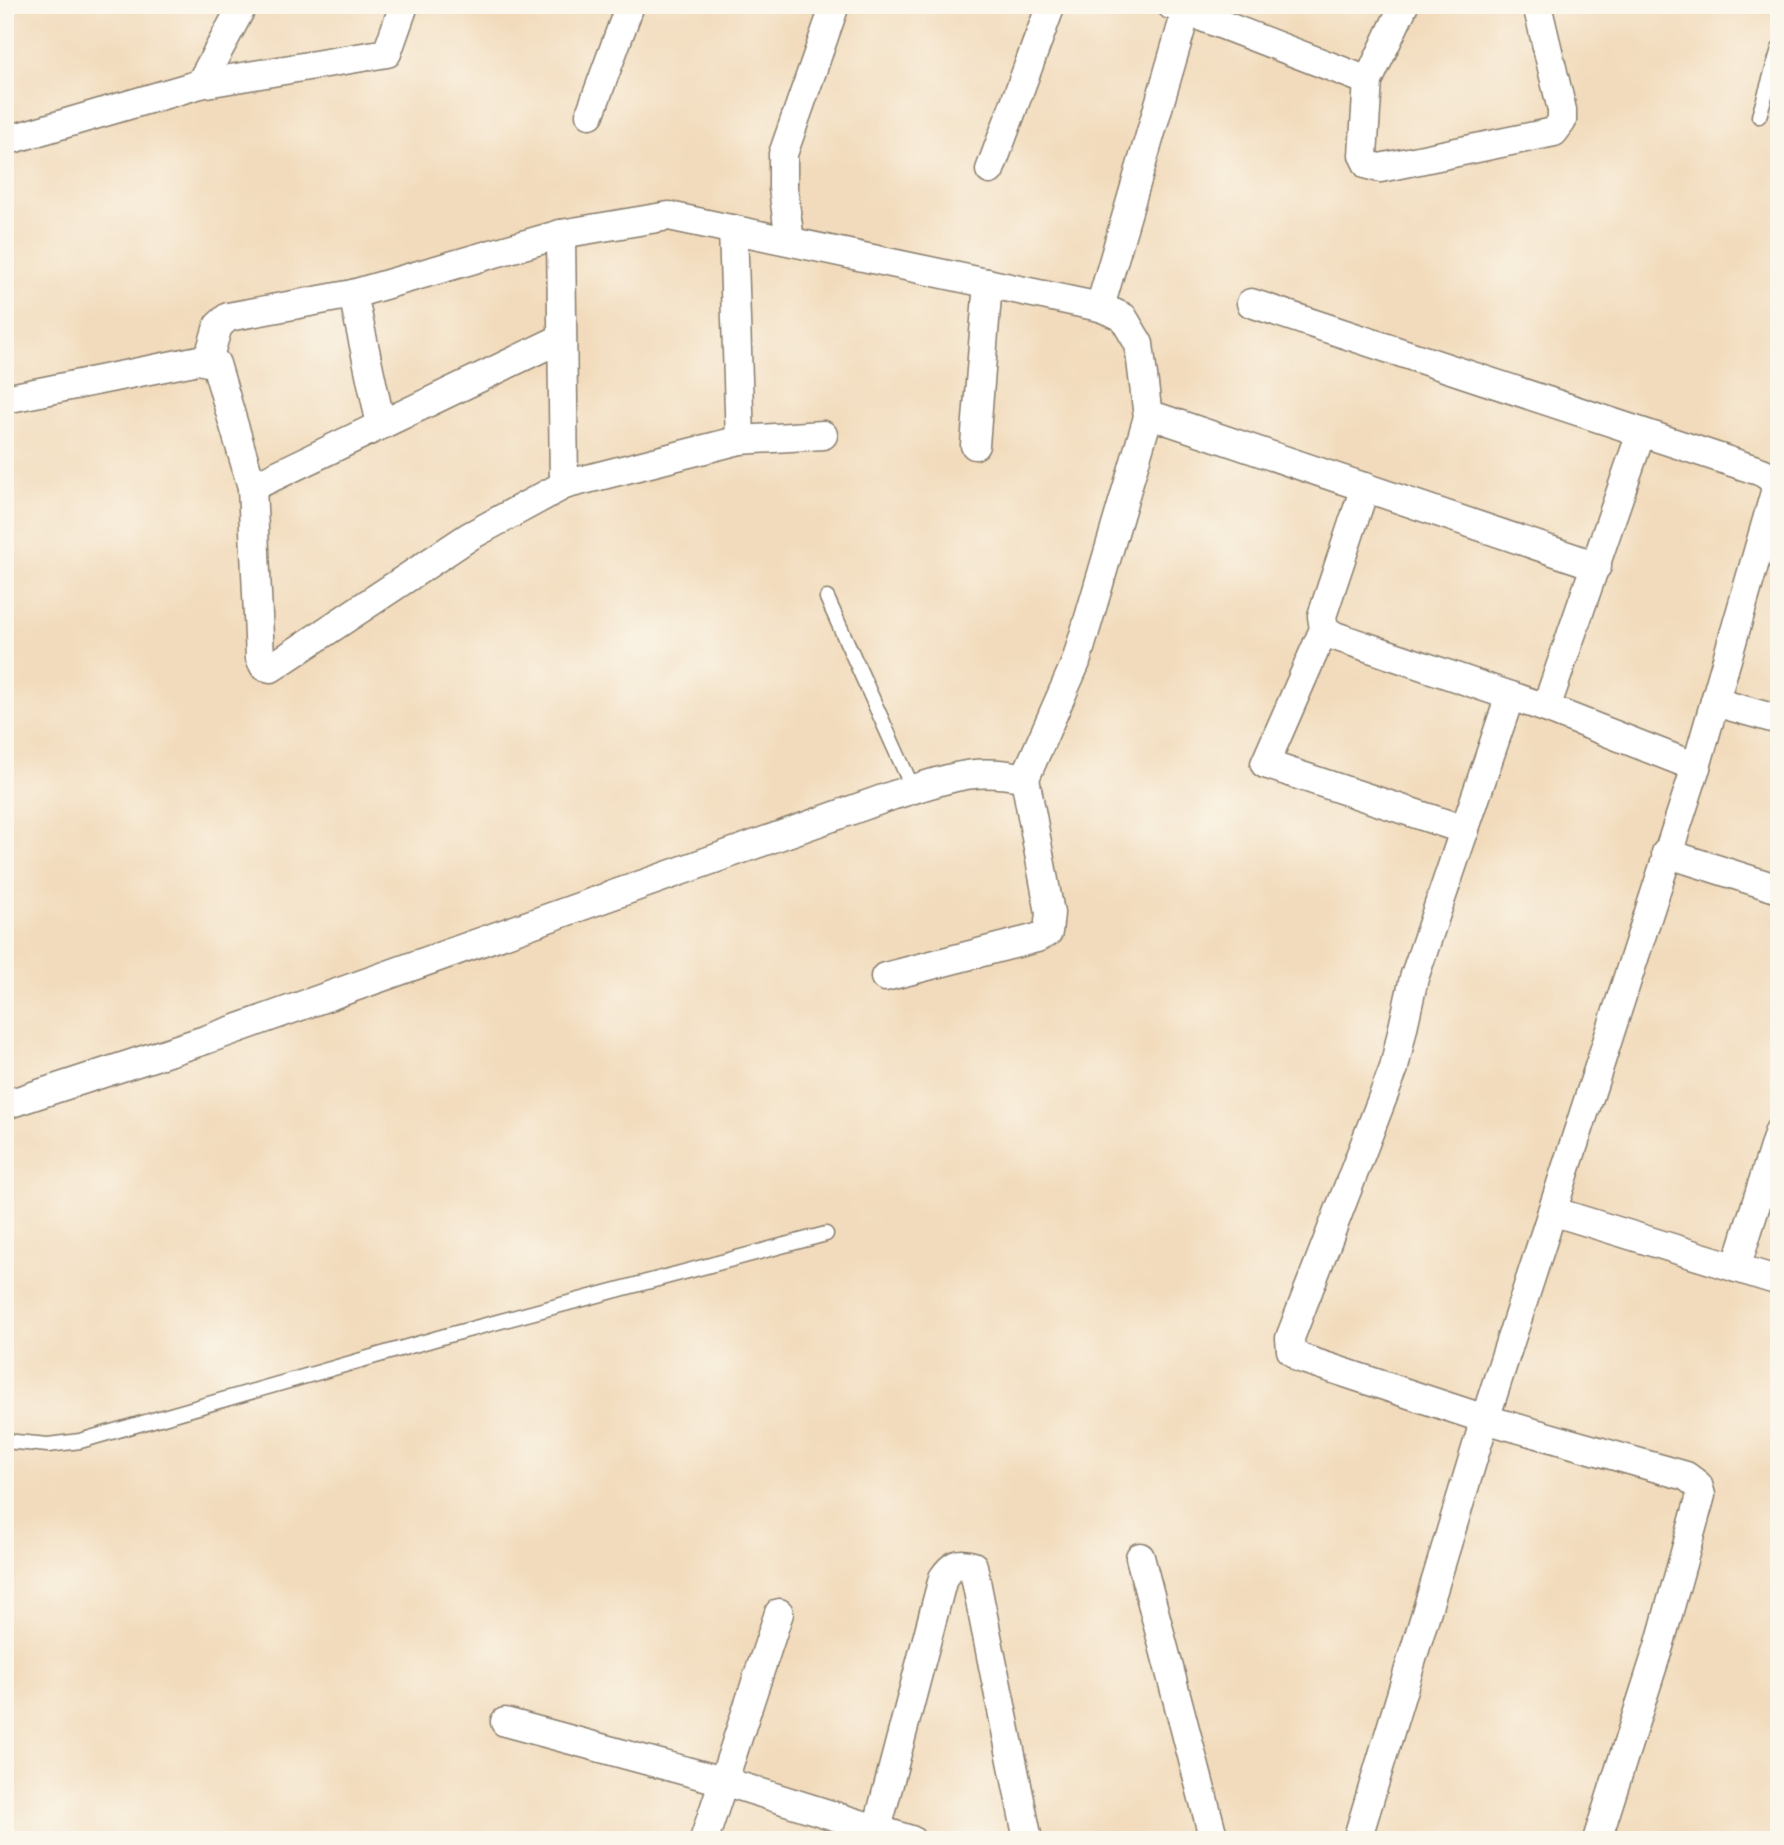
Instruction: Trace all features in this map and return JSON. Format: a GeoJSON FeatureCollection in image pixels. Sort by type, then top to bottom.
{"type":"FeatureCollection","features":[{"type":"Feature","properties":{"kind":"street"},"geometry":{"type":"LineString","coordinates":[[200,84],[243,5]]}},
{"type":"Feature","properties":{"kind":"street"},"geometry":{"type":"LineString","coordinates":[[5,141],[200,84],[387,53],[404,5]]}},
{"type":"Feature","properties":{"kind":"street"},"geometry":{"type":"LineString","coordinates":[[590,114],[630,5]]}},
{"type":"Feature","properties":{"kind":"street"},"geometry":{"type":"LineString","coordinates":[[790,241],[783,188],[783,154],[835,5]]}},
{"type":"Feature","properties":{"kind":"street"},"geometry":{"type":"LineString","coordinates":[[990,170],[1051,5]]}},
{"type":"Feature","properties":{"kind":"street"},"geometry":{"type":"LineString","coordinates":[[1404,5],[1368,81],[1363,155],[1368,165],[1380,168],[1553,132],[1562,121],[1562,110],[1537,5]]}},
{"type":"Feature","properties":{"kind":"street"},"geometry":{"type":"LineString","coordinates":[[1100,307],[1182,7],[1368,81]]}},
{"type":"Feature","properties":{"kind":"street"},"geometry":{"type":"LineString","coordinates":[[208,360],[218,326],[228,317],[353,294],[561,234],[669,216],[1100,307],[1123,317],[1139,344],[1148,417],[1076,662],[1025,778],[1049,913],[1048,932],[1037,938],[885,977]]}},
{"type":"Feature","properties":{"kind":"street"},"geometry":{"type":"LineString","coordinates":[[733,229],[740,440]]}},
{"type":"Feature","properties":{"kind":"street"},"geometry":{"type":"LineString","coordinates":[[561,234],[560,339],[564,485]]}},
{"type":"Feature","properties":{"kind":"street"},"geometry":{"type":"LineString","coordinates":[[975,445],[988,283]]}},
{"type":"Feature","properties":{"kind":"street"},"geometry":{"type":"LineString","coordinates":[[353,294],[381,425]]}},
{"type":"Feature","properties":{"kind":"street"},"geometry":{"type":"LineString","coordinates":[[1251,303],[1762,472],[1774,480],[1775,492],[1696,767],[1485,1419],[1357,1840]]}},
{"type":"Feature","properties":{"kind":"street"},"geometry":{"type":"LineString","coordinates":[[252,487],[560,339]]}},
{"type":"Feature","properties":{"kind":"street"},"geometry":{"type":"LineString","coordinates":[[5,399],[208,360],[216,364],[252,487],[260,658],[264,666],[271,668],[470,536],[564,485],[740,440],[823,435]]}},
{"type":"Feature","properties":{"kind":"street"},"geometry":{"type":"LineString","coordinates":[[1148,417],[1160,418],[1597,566]]}},
{"type":"Feature","properties":{"kind":"street"},"geometry":{"type":"LineString","coordinates":[[1546,708],[1641,433]]}},
{"type":"Feature","properties":{"kind":"street"},"geometry":{"type":"LineString","coordinates":[[1365,487],[1322,616],[1324,629],[1265,764],[1465,830]]}},
{"type":"Feature","properties":{"kind":"street"},"geometry":{"type":"LineString","coordinates":[[1324,629],[1335,636],[1546,708],[1696,767]]}},
{"type":"Feature","properties":{"kind":"street"},"geometry":{"type":"LineString","coordinates":[[1510,696],[1414,978],[1394,1068],[1290,1338],[1291,1350],[1300,1358],[1485,1419],[1686,1476],[1698,1485],[1701,1495],[1660,1643],[1597,1840]]}},
{"type":"Feature","properties":{"kind":"street"},"geometry":{"type":"LineString","coordinates":[[1715,702],[1779,720]]}},
{"type":"Feature","properties":{"kind":"street"},"geometry":{"type":"LineString","coordinates":[[5,1105],[205,1040],[913,789],[972,772],[993,771],[1025,778]]}},
{"type":"Feature","properties":{"kind":"street"},"geometry":{"type":"LineString","coordinates":[[1666,853],[1779,889]]}},
{"type":"Feature","properties":{"kind":"street"},"geometry":{"type":"LineString","coordinates":[[1737,1268],[1779,1131]]}},
{"type":"Feature","properties":{"kind":"street"},"geometry":{"type":"LineString","coordinates":[[1552,1211],[1779,1281]]}},
{"type":"Feature","properties":{"kind":"street"},"geometry":{"type":"LineString","coordinates":[[1140,1557],[1214,1840]]}},
{"type":"Feature","properties":{"kind":"street"},"geometry":{"type":"LineString","coordinates":[[877,1829],[943,1578],[951,1566],[962,1563],[973,1566],[1028,1840]]}},
{"type":"Feature","properties":{"kind":"street"},"geometry":{"type":"LineString","coordinates":[[704,1840],[779,1613]]}},
{"type":"Feature","properties":{"kind":"street"},"geometry":{"type":"LineString","coordinates":[[505,1721],[723,1781],[911,1840]]}},
{"type":"Feature","properties":{"kind":"lane"},"geometry":{"type":"LineString","coordinates":[[1759,116],[1779,49]]}},
{"type":"Feature","properties":{"kind":"lane"},"geometry":{"type":"LineString","coordinates":[[827,598],[913,789]]}},
{"type":"Feature","properties":{"kind":"lane"},"geometry":{"type":"LineString","coordinates":[[5,1441],[48,1445],[80,1441],[445,1336],[826,1234]]}}]}
